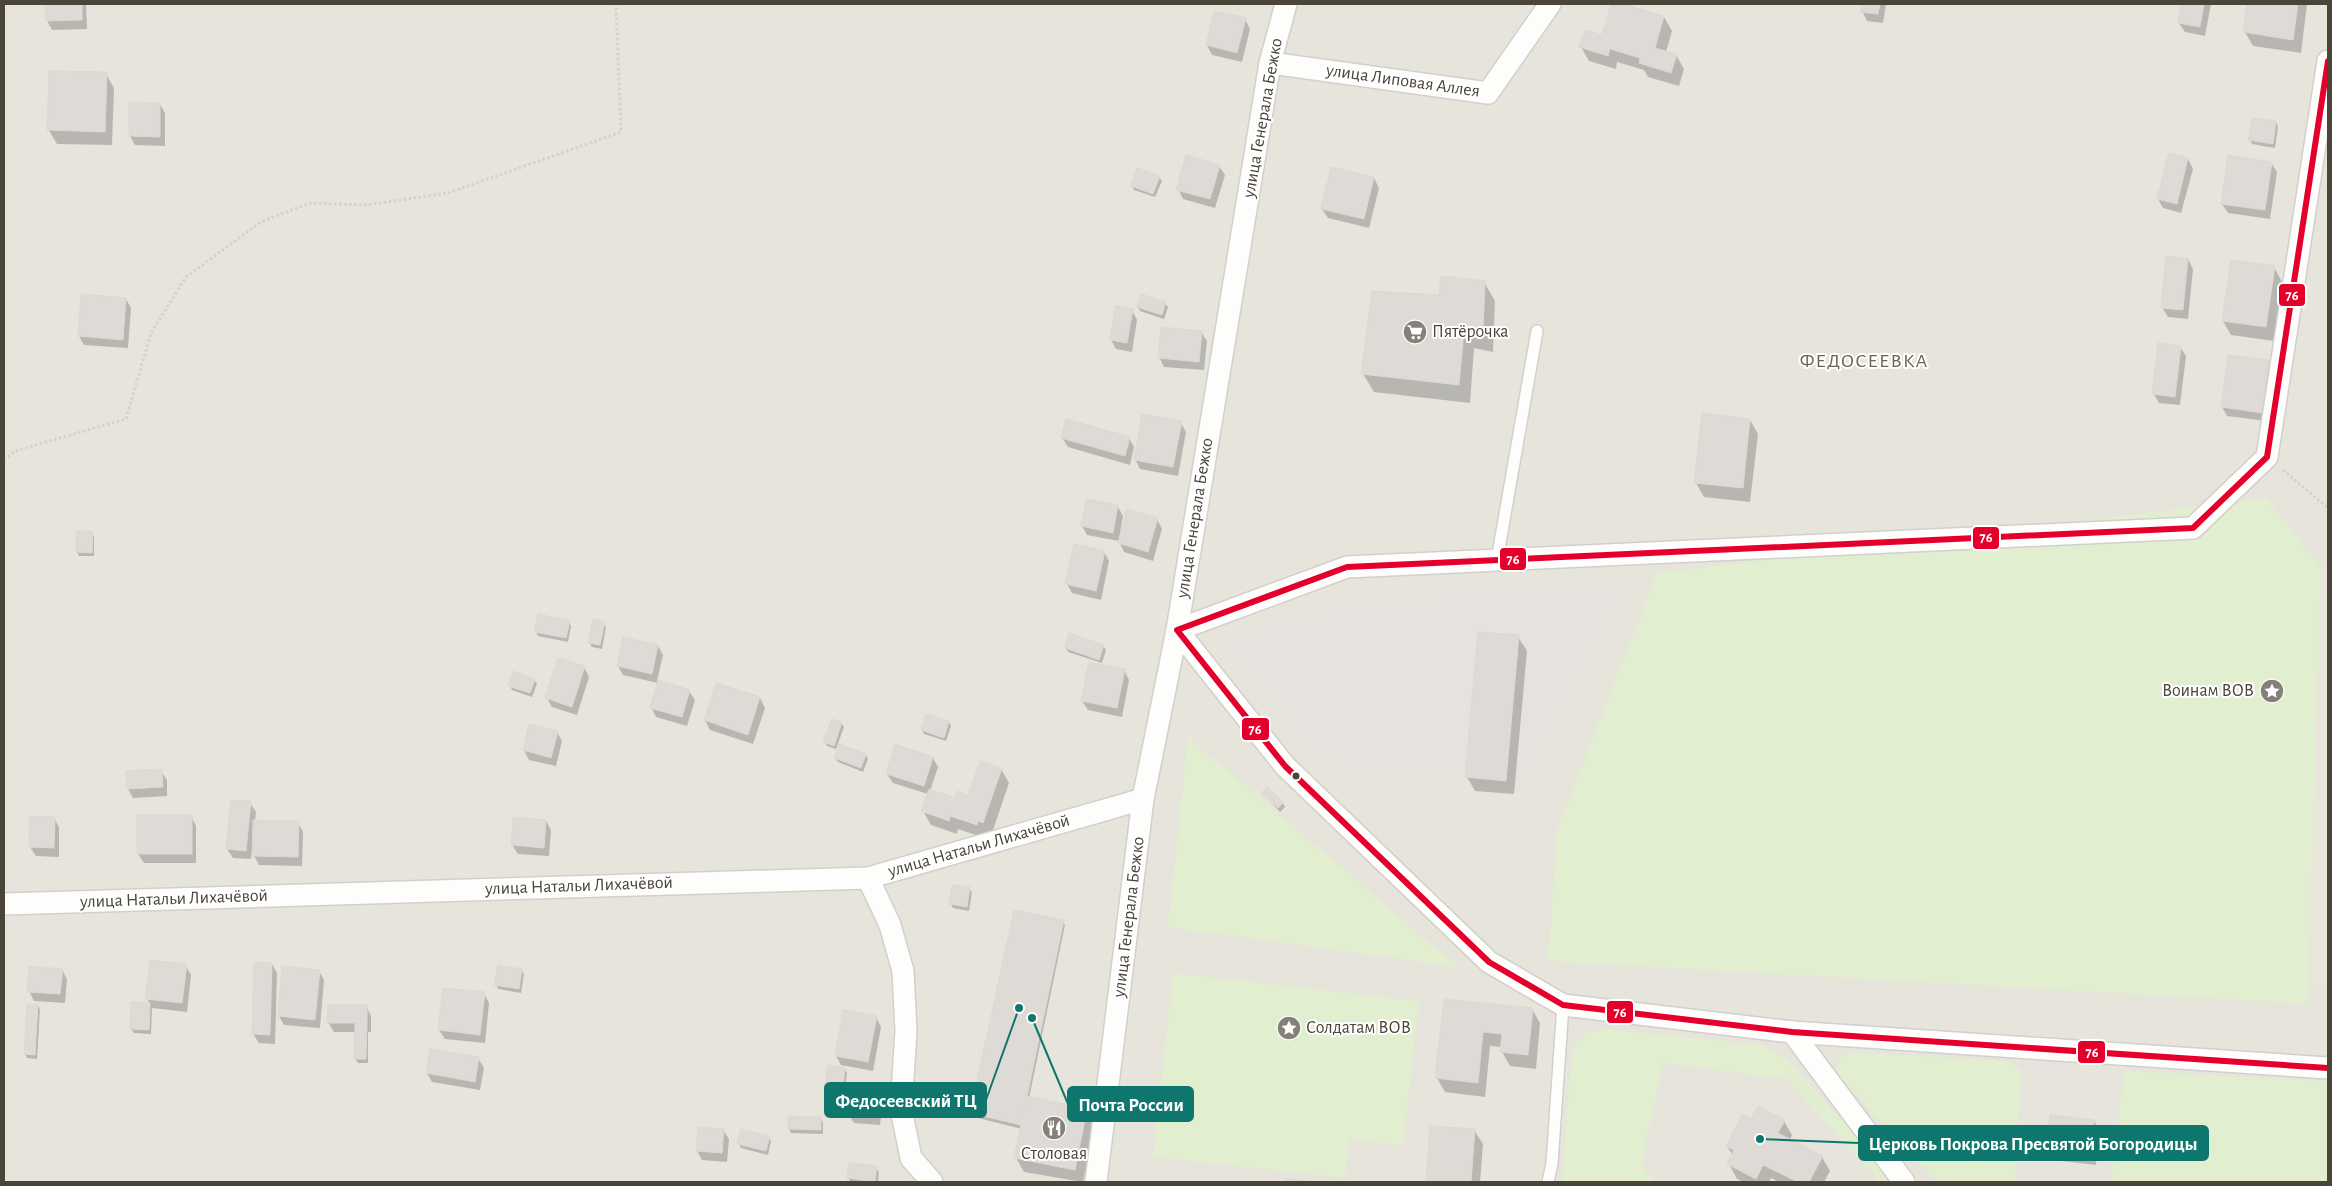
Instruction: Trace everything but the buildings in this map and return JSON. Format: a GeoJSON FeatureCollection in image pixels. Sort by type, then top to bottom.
{"type":"FeatureCollection","features":[{"type":"Feature","properties":{"kind":"street","name":"улица Генерала Бежко"},"geometry":{"type":"LineString","coordinates":[[1096,1182],[1143,798],[1177,630],[1270,63],[1286,4]]}},
{"type":"Feature","properties":{"kind":"street","name":"улица Липовая Аллея"},"geometry":{"type":"LineString","coordinates":[[1270,63],[1488,93],[1550,4]]}},
{"type":"Feature","properties":{"kind":"street"},"geometry":{"type":"LineString","coordinates":[[2328,60],[2327,86],[2267,457],[2193,528],[1347,567],[1177,630],[1292,773],[1489,962],[1563,1005],[1792,1032],[2328,1068]]}},
{"type":"Feature","properties":{"kind":"street","name":"улица Натальи Лихачёвой"},"geometry":{"type":"LineString","coordinates":[[4,904],[868,878],[1143,798]]}},
{"type":"Feature","properties":{"kind":"street"},"geometry":{"type":"LineString","coordinates":[[868,878],[890,925],[902,972],[906,1032],[901,1109],[912,1158],[932,1182]]}},
{"type":"Feature","properties":{"kind":"street"},"geometry":{"type":"LineString","coordinates":[[1792,1032],[1904,1182]]}},
{"type":"Feature","properties":{"kind":"lane"},"geometry":{"type":"LineString","coordinates":[[1496,560],[1537,331]]}},
{"type":"Feature","properties":{"kind":"lane"},"geometry":{"type":"LineString","coordinates":[[1548,1182],[1552,1163],[1563,1005]]}},
{"type":"Feature","properties":{"kind":"path"},"geometry":{"type":"LineString","coordinates":[[4,460],[15,450],[126,419],[151,333],[186,276],[261,222],[309,203],[367,205],[448,193],[621,132],[616,4]]}},
{"type":"Feature","properties":{"kind":"path"},"geometry":{"type":"LineString","coordinates":[[2267,457],[2328,508]]}},
{"type":"Feature","properties":{"kind":"shaded area"},"geometry":{"type":"Polygon","coordinates":[[[4,4],[2328,4],[2328,1182],[4,1182],[4,4]]]}},
{"type":"Feature","properties":{"kind":"shaded area"},"geometry":{"type":"Polygon","coordinates":[[[2328,560],[2328,989],[2308,987],[2321,568],[2328,560]]]}},
{"type":"Feature","properties":{"kind":"shaded area"},"geometry":{"type":"Polygon","coordinates":[[[1622,584],[1523,789],[1323,763],[1222,638],[1364,596],[1622,584]]]}},
{"type":"Feature","properties":{"kind":"shaded area"},"geometry":{"type":"Polygon","coordinates":[[[2012,1061],[2071,1066],[2069,1077],[2021,1071],[2012,1061]]]}},
{"type":"Feature","properties":{"kind":"green space"},"geometry":{"type":"Polygon","coordinates":[[[2267,498],[2321,568],[2308,1004],[1548,961],[1557,830],[1657,573],[2267,498]]]}},
{"type":"Feature","properties":{"kind":"green space"},"geometry":{"type":"Polygon","coordinates":[[[1188,737],[1458,967],[1168,927],[1188,737]]]}},
{"type":"Feature","properties":{"kind":"green space"},"geometry":{"type":"Polygon","coordinates":[[[1173,973],[1419,1001],[1403,1146],[1349,1139],[1345,1178],[1153,1157],[1173,973]]]}},
{"type":"Feature","properties":{"kind":"green space"},"geometry":{"type":"Polygon","coordinates":[[[1606,1029],[1763,1045],[1788,1060],[1890,1175],[1884,1182],[1880,1182],[1787,1079],[1663,1063],[1641,1165],[1654,1182],[1562,1182],[1571,1059],[1576,1045],[1582,1036],[1606,1029]]]}},
{"type":"Feature","properties":{"kind":"green space"},"geometry":{"type":"Polygon","coordinates":[[[1848,1052],[2012,1061],[2021,1071],[2015,1181],[2026,1182],[1938,1182],[1838,1076],[1838,1060],[1848,1052]]]}},
{"type":"Feature","properties":{"kind":"green space"},"geometry":{"type":"Polygon","coordinates":[[[2124,1071],[2328,1081],[2328,1182],[2111,1182],[2124,1071]]]}},
{"type":"Feature","properties":{"kind":"transit line","name":"76"},"geometry":{"type":"LineString","coordinates":[[2328,61],[2267,457],[2193,528],[1347,567],[1177,630],[1285,766],[1489,962],[1563,1005],[1792,1032],[2328,1068]]}},
{"type":"Feature","properties":{"kind":"place","name":"Пятёрочка"},"geometry":{"type":"Point","coordinates":[1415,332]}},
{"type":"Feature","properties":{"kind":"place","name":"Воинам ВОВ"},"geometry":{"type":"Point","coordinates":[2272,691]}},
{"type":"Feature","properties":{"kind":"place","name":"Федосеевский ТЦ"},"geometry":{"type":"Point","coordinates":[1019,1008]}},
{"type":"Feature","properties":{"kind":"place","name":"Почта России"},"geometry":{"type":"Point","coordinates":[1032,1018]}},
{"type":"Feature","properties":{"kind":"place","name":"Солдатам ВОВ"},"geometry":{"type":"Point","coordinates":[1289,1028]}},
{"type":"Feature","properties":{"kind":"place","name":"Столовая"},"geometry":{"type":"Point","coordinates":[1054,1128]}},
{"type":"Feature","properties":{"kind":"place","name":"Церковь Покрова Пресвятой Богородицы"},"geometry":{"type":"Point","coordinates":[1760,1139]}},
{"type":"Feature","properties":{"kind":"district","name":"ФЕДОСЕЕВКА"},"geometry":{"type":"Point","coordinates":[1864,361]}}]}
